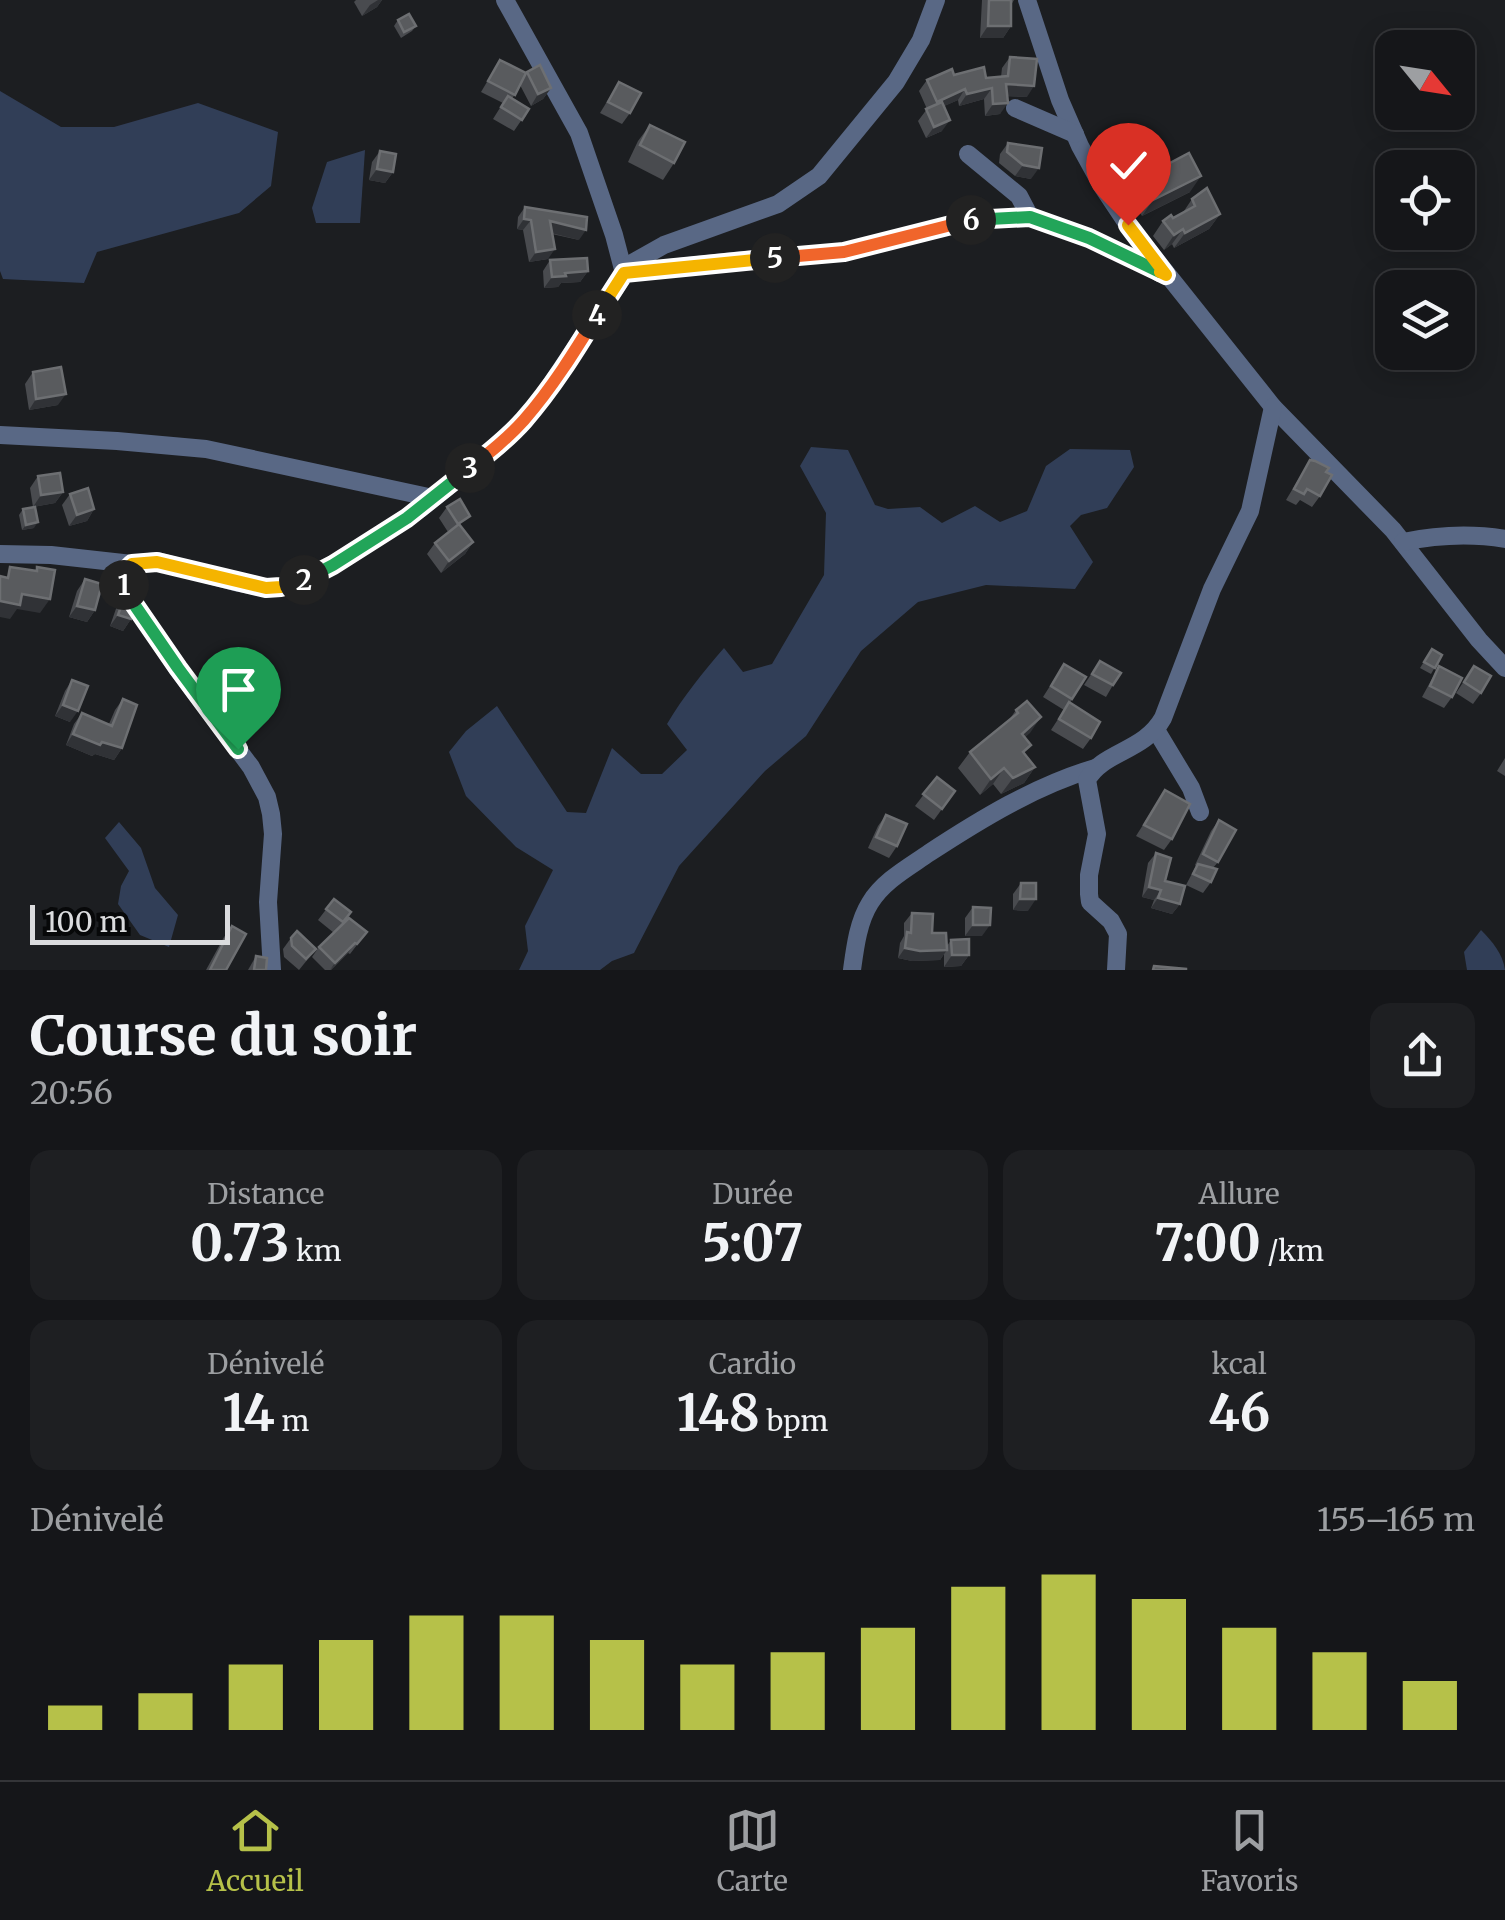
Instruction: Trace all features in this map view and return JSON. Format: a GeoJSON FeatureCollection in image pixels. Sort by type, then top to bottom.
{"type":"FeatureCollection","features":[{"type":"Feature","properties":{"kind":"street"},"geometry":{"type":"LineString","coordinates":[[505,0],[579,134],[624,273]]}},
{"type":"Feature","properties":{"kind":"street"},"geometry":{"type":"LineString","coordinates":[[0,554],[132,564],[157,562],[266,588],[314,576],[407,518],[524,421],[632,263],[652,250],[778,204],[819,176],[896,82],[921,40],[936,0]]}},
{"type":"Feature","properties":{"kind":"street"},"geometry":{"type":"LineString","coordinates":[[1028,0],[1075,134],[1128,225],[1273,407],[1375,510],[1505,668]]}},
{"type":"Feature","properties":{"kind":"street"},"geometry":{"type":"LineString","coordinates":[[1015,108],[1075,134]]}},
{"type":"Feature","properties":{"kind":"street"},"geometry":{"type":"LineString","coordinates":[[968,154],[1019,196],[1030,217]]}},
{"type":"Feature","properties":{"kind":"street"},"geometry":{"type":"LineString","coordinates":[[624,273],[844,252],[970,220],[1030,217],[1089,238],[1166,275]]}},
{"type":"Feature","properties":{"kind":"street"},"geometry":{"type":"LineString","coordinates":[[852,970],[861,922],[880,889],[968,828],[1063,778],[1095,768],[1156,730],[1212,589],[1250,511],[1273,407]]}},
{"type":"Feature","properties":{"kind":"street"},"geometry":{"type":"LineString","coordinates":[[0,435],[206,449],[433,498]]}},
{"type":"Feature","properties":{"kind":"street"},"geometry":{"type":"LineString","coordinates":[[1402,542],[1460,535],[1505,539]]}},
{"type":"Feature","properties":{"kind":"street"},"geometry":{"type":"LineString","coordinates":[[132,564],[124,572],[125,591],[251,767],[272,814],[268,902],[272,970]]}},
{"type":"Feature","properties":{"kind":"street"},"geometry":{"type":"LineString","coordinates":[[1156,730],[1191,788],[1200,812]]}},
{"type":"Feature","properties":{"kind":"street"},"geometry":{"type":"LineString","coordinates":[[1095,768],[1087,780],[1097,834],[1088,894],[1118,934],[1116,970]]}},
{"type":"Feature","properties":{"kind":"shaded area"},"geometry":{"type":"Polygon","coordinates":[[[0,91],[61,127],[114,127],[198,103],[278,132],[271,186],[239,213],[97,252],[84,283],[3,279],[0,91]]]}},
{"type":"Feature","properties":{"kind":"shaded area"},"geometry":{"type":"Polygon","coordinates":[[[365,150],[360,223],[316,223],[312,208],[327,162],[365,150]]]}},
{"type":"Feature","properties":{"kind":"shaded area"},"geometry":{"type":"Polygon","coordinates":[[[811,447],[848,450],[875,505],[888,509],[920,507],[942,523],[975,506],[1000,522],[1027,511],[1046,466],[1070,449],[1130,450],[1134,467],[1107,508],[1081,515],[1070,526],[1093,562],[1075,589],[986,585],[918,602],[861,651],[806,736],[765,771],[679,866],[634,953],[600,970],[519,970],[528,951],[525,926],[553,870],[516,847],[466,796],[449,752],[466,731],[497,706],[567,812],[586,813],[612,748],[641,774],[662,774],[687,750],[667,724],[708,666],[724,648],[743,672],[772,664],[824,575],[826,513],[800,466],[811,447]]]}},
{"type":"Feature","properties":{"kind":"shaded area"},"geometry":{"type":"Polygon","coordinates":[[[119,822],[141,848],[155,888],[178,915],[169,947],[140,935],[118,904],[129,871],[105,838],[119,822]]]}},
{"type":"Feature","properties":{"kind":"shaded area"},"geometry":{"type":"Polygon","coordinates":[[[1481,930],[1499,953],[1505,970],[1467,970],[1464,952],[1481,930]]]}},
{"type":"Feature","properties":{"kind":"building"},"geometry":{"type":"Polygon","coordinates":[[[989,0],[1011,0],[1011,26],[988,26],[989,0]]]}},
{"type":"Feature","properties":{"kind":"building"},"geometry":{"type":"Polygon","coordinates":[[[409,14],[416,26],[404,32],[398,20],[409,14]]]}},
{"type":"Feature","properties":{"kind":"building"},"geometry":{"type":"Polygon","coordinates":[[[1010,57],[1037,59],[1034,86],[1006,84],[1008,103],[993,104],[992,88],[967,94],[965,89],[937,102],[927,80],[952,69],[954,75],[984,67],[986,78],[1008,76],[1010,57]]]}},
{"type":"Feature","properties":{"kind":"building"},"geometry":{"type":"Polygon","coordinates":[[[500,60],[526,73],[515,95],[488,81],[500,60]]]}},
{"type":"Feature","properties":{"kind":"building"},"geometry":{"type":"Polygon","coordinates":[[[540,65],[551,88],[538,94],[527,72],[540,65]]]}},
{"type":"Feature","properties":{"kind":"building"},"geometry":{"type":"Polygon","coordinates":[[[619,82],[641,93],[630,113],[608,102],[619,82]]]}},
{"type":"Feature","properties":{"kind":"building"},"geometry":{"type":"Polygon","coordinates":[[[508,96],[529,109],[522,120],[501,107],[508,96]]]}},
{"type":"Feature","properties":{"kind":"building"},"geometry":{"type":"Polygon","coordinates":[[[942,102],[950,120],[934,127],[926,109],[942,102]]]}},
{"type":"Feature","properties":{"kind":"building"},"geometry":{"type":"Polygon","coordinates":[[[650,125],[685,142],[674,163],[640,145],[650,125]]]}},
{"type":"Feature","properties":{"kind":"building"},"geometry":{"type":"Polygon","coordinates":[[[1008,143],[1042,148],[1039,168],[1023,165],[1007,152],[1008,143]]]}},
{"type":"Feature","properties":{"kind":"building"},"geometry":{"type":"Polygon","coordinates":[[[380,151],[396,154],[393,172],[377,169],[380,151]]]}},
{"type":"Feature","properties":{"kind":"building"},"geometry":{"type":"Polygon","coordinates":[[[1189,153],[1201,176],[1153,200],[1144,186],[1156,179],[1153,172],[1189,153]]]}},
{"type":"Feature","properties":{"kind":"building"},"geometry":{"type":"Polygon","coordinates":[[[1207,188],[1220,214],[1174,235],[1163,221],[1195,206],[1192,199],[1207,188]]]}},
{"type":"Feature","properties":{"kind":"building"},"geometry":{"type":"Polygon","coordinates":[[[525,207],[587,217],[586,230],[550,221],[555,249],[536,252],[531,220],[524,219],[525,207]]]}},
{"type":"Feature","properties":{"kind":"building"},"geometry":{"type":"Polygon","coordinates":[[[587,258],[588,271],[552,277],[550,260],[587,258]]]}},
{"type":"Feature","properties":{"kind":"building"},"geometry":{"type":"Polygon","coordinates":[[[61,367],[66,394],[36,399],[33,372],[61,367]]]}},
{"type":"Feature","properties":{"kind":"building"},"geometry":{"type":"Polygon","coordinates":[[[1310,460],[1329,468],[1326,472],[1332,475],[1320,496],[1307,489],[1304,494],[1294,489],[1310,460]]]}},
{"type":"Feature","properties":{"kind":"building"},"geometry":{"type":"Polygon","coordinates":[[[60,473],[63,492],[41,495],[38,476],[60,473]]]}},
{"type":"Feature","properties":{"kind":"building"},"geometry":{"type":"Polygon","coordinates":[[[88,488],[94,509],[77,515],[70,494],[88,488]]]}},
{"type":"Feature","properties":{"kind":"building"},"geometry":{"type":"Polygon","coordinates":[[[460,499],[470,516],[458,524],[447,507],[460,499]]]}},
{"type":"Feature","properties":{"kind":"building"},"geometry":{"type":"Polygon","coordinates":[[[35,507],[38,522],[26,525],[23,509],[35,507]]]}},
{"type":"Feature","properties":{"kind":"building"},"geometry":{"type":"Polygon","coordinates":[[[459,524],[473,542],[449,561],[435,543],[459,524]]]}},
{"type":"Feature","properties":{"kind":"building"},"geometry":{"type":"Polygon","coordinates":[[[10,567],[55,570],[50,599],[22,594],[20,605],[0,601],[0,576],[8,578],[10,567]]]}},
{"type":"Feature","properties":{"kind":"building"},"geometry":{"type":"Polygon","coordinates":[[[85,579],[102,584],[95,610],[77,606],[85,579]]]}},
{"type":"Feature","properties":{"kind":"building"},"geometry":{"type":"Polygon","coordinates":[[[126,592],[136,606],[131,619],[118,615],[126,592]]]}},
{"type":"Feature","properties":{"kind":"building"},"geometry":{"type":"Polygon","coordinates":[[[1432,649],[1442,655],[1435,668],[1424,662],[1432,649]]]}},
{"type":"Feature","properties":{"kind":"building"},"geometry":{"type":"Polygon","coordinates":[[[1100,661],[1121,673],[1113,685],[1092,674],[1100,661]]]}},
{"type":"Feature","properties":{"kind":"building"},"geometry":{"type":"Polygon","coordinates":[[[1064,664],[1086,677],[1072,699],[1051,686],[1064,664]]]}},
{"type":"Feature","properties":{"kind":"building"},"geometry":{"type":"Polygon","coordinates":[[[1439,666],[1462,678],[1452,697],[1430,686],[1439,666]]]}},
{"type":"Feature","properties":{"kind":"building"},"geometry":{"type":"Polygon","coordinates":[[[1474,666],[1491,676],[1481,693],[1464,682],[1474,666]]]}},
{"type":"Feature","properties":{"kind":"building"},"geometry":{"type":"Polygon","coordinates":[[[72,680],[88,686],[78,711],[63,705],[72,680]]]}},
{"type":"Feature","properties":{"kind":"building"},"geometry":{"type":"Polygon","coordinates":[[[123,699],[137,705],[122,748],[102,742],[100,745],[73,734],[82,713],[112,726],[123,699]]]}},
{"type":"Feature","properties":{"kind":"building"},"geometry":{"type":"Polygon","coordinates":[[[1027,701],[1041,717],[1022,734],[1031,745],[1023,752],[1035,767],[1013,778],[1004,768],[991,779],[970,752],[1027,701]]]}},
{"type":"Feature","properties":{"kind":"building"},"geometry":{"type":"Polygon","coordinates":[[[1069,702],[1100,722],[1091,738],[1059,719],[1069,702]]]}},
{"type":"Feature","properties":{"kind":"building"},"geometry":{"type":"Polygon","coordinates":[[[937,777],[955,791],[942,809],[923,794],[937,777]]]}},
{"type":"Feature","properties":{"kind":"building"},"geometry":{"type":"Polygon","coordinates":[[[1165,790],[1190,804],[1172,839],[1144,825],[1165,790]]]}},
{"type":"Feature","properties":{"kind":"building"},"geometry":{"type":"Polygon","coordinates":[[[886,815],[907,824],[897,846],[876,837],[886,815]]]}},
{"type":"Feature","properties":{"kind":"building"},"geometry":{"type":"Polygon","coordinates":[[[1219,820],[1236,830],[1218,862],[1203,854],[1219,820]]]}},
{"type":"Feature","properties":{"kind":"building"},"geometry":{"type":"Polygon","coordinates":[[[1156,853],[1171,858],[1165,881],[1185,886],[1180,904],[1158,898],[1161,890],[1149,887],[1156,853]]]}},
{"type":"Feature","properties":{"kind":"building"},"geometry":{"type":"Polygon","coordinates":[[[1198,864],[1217,869],[1211,882],[1193,874],[1198,864]]]}},
{"type":"Feature","properties":{"kind":"building"},"geometry":{"type":"Polygon","coordinates":[[[1021,883],[1036,883],[1036,899],[1020,899],[1021,883]]]}},
{"type":"Feature","properties":{"kind":"building"},"geometry":{"type":"Polygon","coordinates":[[[334,899],[351,912],[343,922],[326,909],[334,899]]]}},
{"type":"Feature","properties":{"kind":"building"},"geometry":{"type":"Polygon","coordinates":[[[973,907],[991,908],[990,925],[973,925],[973,907]]]}},
{"type":"Feature","properties":{"kind":"building"},"geometry":{"type":"Polygon","coordinates":[[[912,913],[933,914],[932,933],[946,933],[947,950],[905,948],[912,913]]]}},
{"type":"Feature","properties":{"kind":"building"},"geometry":{"type":"Polygon","coordinates":[[[349,918],[367,932],[335,963],[319,947],[349,918]]]}},
{"type":"Feature","properties":{"kind":"building"},"geometry":{"type":"Polygon","coordinates":[[[232,926],[246,934],[226,970],[210,970],[232,926]]]}},
{"type":"Feature","properties":{"kind":"building"},"geometry":{"type":"Polygon","coordinates":[[[297,931],[316,949],[306,959],[292,946],[291,938],[297,931]]]}},
{"type":"Feature","properties":{"kind":"building"},"geometry":{"type":"Polygon","coordinates":[[[969,939],[969,955],[952,955],[951,940],[969,939]]]}},
{"type":"Feature","properties":{"kind":"building"},"geometry":{"type":"Polygon","coordinates":[[[256,956],[267,958],[266,970],[254,970],[256,956]]]}},
{"type":"Feature","properties":{"kind":"building"},"geometry":{"type":"Polygon","coordinates":[[[1154,966],[1186,969],[1186,970],[1153,970],[1154,966]]]}},
{"type":"Feature","properties":{"kind":"route"},"geometry":{"type":"LineString","coordinates":[[238,749],[125,591],[124,572],[132,564],[157,562],[266,588],[293,584],[333,565],[420,508],[524,421],[624,273],[844,252],[970,220],[1030,217],[1089,238],[1166,275],[1128,225]]}}]}
